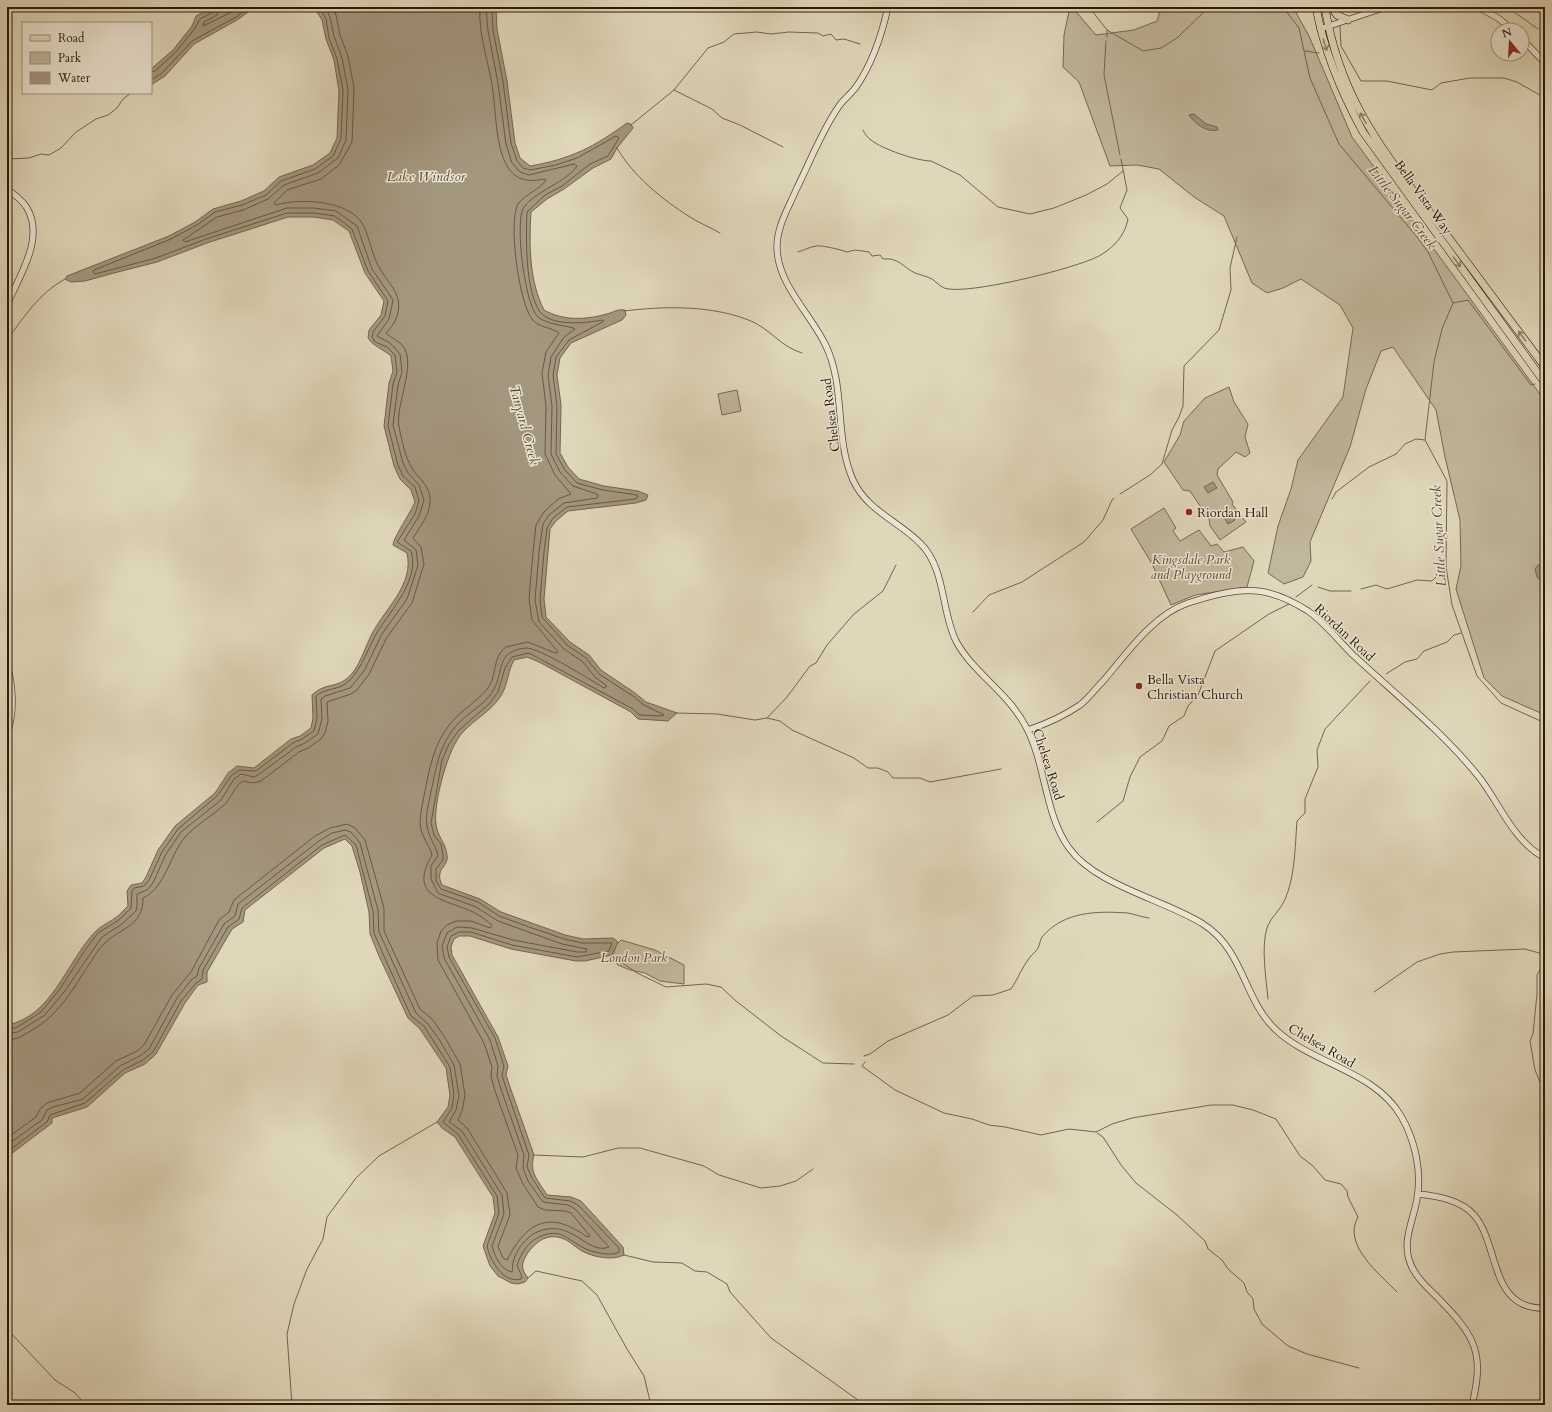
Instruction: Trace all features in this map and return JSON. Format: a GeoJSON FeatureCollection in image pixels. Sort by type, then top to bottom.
{"type":"FeatureCollection","features":[{"type":"Feature","properties":{"kind":"main road","name":"Bella Vista Way"},"geometry":{"type":"LineString","coordinates":[[1316,7],[1320,29],[1339,85],[1363,132],[1545,384]]}},
{"type":"Feature","properties":{"kind":"main road","name":"Bella Vista Way"},"geometry":{"type":"LineString","coordinates":[[1325,7],[1328,26],[1344,80],[1373,136],[1545,367]]}},
{"type":"Feature","properties":{"kind":"main road"},"geometry":{"type":"LineString","coordinates":[[1331,7],[1337,15],[1348,20]]}},
{"type":"Feature","properties":{"kind":"street","name":"Chelsea Road"},"geometry":{"type":"LineString","coordinates":[[888,7],[883,26],[863,75],[854,89],[839,106],[816,147],[782,219],[778,236],[777,251],[779,262],[788,284],[827,347],[836,374],[842,439],[852,479],[860,493],[873,507],[922,545],[929,554],[939,579],[953,634],[960,647],[968,659],[1006,697],[1028,730],[1057,824],[1068,847],[1082,861],[1097,872],[1182,913],[1208,928],[1221,939],[1235,956],[1257,1006],[1274,1029],[1318,1057],[1368,1082],[1385,1096],[1395,1107],[1409,1131],[1417,1162],[1418,1194],[1408,1230],[1407,1255],[1417,1276],[1459,1318],[1473,1342],[1478,1373],[1477,1388],[1472,1405]]}},
{"type":"Feature","properties":{"kind":"street"},"geometry":{"type":"LineString","coordinates":[[1320,29],[1386,7]]}},
{"type":"Feature","properties":{"kind":"street"},"geometry":{"type":"LineString","coordinates":[[1478,7],[1503,22]]}},
{"type":"Feature","properties":{"kind":"street"},"geometry":{"type":"LineString","coordinates":[[1530,47],[1545,63]]}},
{"type":"Feature","properties":{"kind":"street"},"geometry":{"type":"LineString","coordinates":[[7,189],[27,207],[33,224],[33,240],[29,256],[7,305]]}},
{"type":"Feature","properties":{"kind":"street","name":"Riordan Road"},"geometry":{"type":"LineString","coordinates":[[1028,730],[1054,720],[1080,704],[1153,625],[1172,612],[1186,604],[1209,596],[1238,591],[1258,591],[1295,603],[1310,613],[1467,762],[1517,834],[1530,847],[1545,858]]}},
{"type":"Feature","properties":{"kind":"street"},"geometry":{"type":"LineString","coordinates":[[7,664],[11,721],[7,734]]}},
{"type":"Feature","properties":{"kind":"street"},"geometry":{"type":"LineString","coordinates":[[1418,1194],[1448,1199],[1474,1214],[1485,1234],[1496,1271],[1506,1290],[1514,1298],[1525,1304],[1545,1308]]}},
{"type":"Feature","properties":{"kind":"green space"},"geometry":{"type":"Polygon","coordinates":[[[1070,7],[1072,7],[1096,35],[1134,30],[1157,21],[1161,7],[1292,7],[1294,9],[1309,36],[1352,137],[1545,401],[1545,715],[1502,696],[1484,678],[1456,589],[1461,566],[1460,520],[1445,457],[1436,410],[1393,347],[1381,351],[1366,389],[1350,447],[1310,542],[1311,561],[1303,577],[1284,584],[1268,573],[1278,526],[1291,489],[1298,460],[1343,397],[1353,328],[1340,305],[1301,279],[1283,288],[1267,293],[1252,283],[1224,216],[1194,197],[1159,169],[1137,165],[1110,166],[1079,82],[1063,67],[1064,35],[1070,7]]]}},
{"type":"Feature","properties":{"kind":"green space"},"geometry":{"type":"Polygon","coordinates":[[[1229,387],[1234,402],[1248,424],[1245,437],[1250,453],[1245,457],[1236,452],[1218,469],[1217,475],[1233,502],[1232,504],[1246,522],[1220,540],[1210,526],[1209,519],[1190,491],[1183,490],[1164,462],[1180,435],[1184,421],[1205,398],[1229,387]]]}},
{"type":"Feature","properties":{"kind":"green space"},"geometry":{"type":"Polygon","coordinates":[[[737,390],[741,411],[722,415],[718,394],[737,390]]]}},
{"type":"Feature","properties":{"kind":"green space","name":"Kingsdale Park and Playground"},"geometry":{"type":"Polygon","coordinates":[[[1164,508],[1176,528],[1173,531],[1180,541],[1199,530],[1211,546],[1217,544],[1224,552],[1243,547],[1254,561],[1247,587],[1195,595],[1171,605],[1152,564],[1131,529],[1164,508]]]}},
{"type":"Feature","properties":{"kind":"green space","name":"London Park"},"geometry":{"type":"Polygon","coordinates":[[[621,940],[655,950],[684,965],[684,984],[660,981],[645,973],[630,970],[618,965],[612,959],[616,945],[621,940]]]}},
{"type":"Feature","properties":{"kind":"water"},"geometry":{"type":"Polygon","coordinates":[[[213,7],[255,7],[237,20],[194,44],[165,76],[152,84],[152,68],[173,50],[192,26],[196,16],[213,7]]]}},
{"type":"Feature","properties":{"kind":"water","name":"Lake Windsor"},"geometry":{"type":"Polygon","coordinates":[[[314,7],[496,7],[497,29],[507,81],[515,143],[520,158],[530,166],[558,160],[582,151],[604,139],[627,123],[631,124],[633,128],[617,148],[611,159],[593,168],[564,189],[547,199],[531,212],[531,262],[535,287],[544,310],[567,318],[599,316],[620,310],[625,310],[626,315],[622,320],[571,343],[560,358],[557,375],[561,405],[560,453],[568,467],[579,479],[604,486],[638,491],[648,495],[646,500],[636,503],[568,511],[556,521],[550,529],[544,599],[546,617],[570,642],[589,655],[601,670],[646,702],[677,713],[668,721],[638,719],[631,712],[541,663],[527,657],[514,660],[510,668],[504,690],[498,700],[457,739],[447,762],[437,803],[436,824],[447,855],[446,863],[440,875],[442,885],[480,899],[501,912],[565,935],[583,939],[613,938],[618,942],[612,955],[585,961],[576,961],[511,949],[470,936],[459,936],[454,939],[451,947],[452,955],[498,1037],[508,1066],[506,1075],[534,1155],[533,1167],[535,1176],[547,1195],[571,1197],[581,1201],[623,1247],[624,1255],[614,1258],[603,1258],[586,1253],[564,1239],[556,1237],[546,1238],[537,1243],[527,1254],[523,1266],[524,1272],[528,1278],[525,1282],[518,1284],[511,1283],[498,1276],[490,1266],[483,1246],[495,1213],[493,1197],[455,1137],[442,1128],[437,1122],[448,1107],[450,1095],[446,1068],[420,1029],[408,1018],[379,956],[370,934],[369,912],[360,872],[352,846],[345,839],[324,848],[245,910],[243,922],[232,929],[207,972],[207,982],[198,985],[185,1003],[156,1054],[145,1064],[125,1073],[87,1107],[52,1118],[52,1123],[7,1157],[7,1025],[23,1020],[36,1011],[47,1000],[85,944],[95,932],[100,927],[118,916],[128,906],[127,891],[131,885],[142,883],[158,850],[175,826],[215,793],[228,773],[237,766],[254,768],[291,739],[300,736],[311,728],[313,718],[312,695],[325,687],[345,680],[355,670],[374,630],[398,594],[407,574],[407,553],[393,545],[415,502],[411,490],[400,479],[394,466],[384,426],[389,383],[393,371],[391,356],[373,344],[368,338],[369,330],[381,315],[384,301],[365,273],[349,231],[333,220],[314,217],[288,217],[207,243],[157,262],[85,281],[71,282],[65,279],[67,276],[169,236],[195,222],[213,209],[241,201],[264,191],[279,177],[313,165],[330,153],[337,138],[339,91],[334,60],[326,39],[322,20],[314,7]]]}},
{"type":"Feature","properties":{"kind":"water"},"geometry":{"type":"Polygon","coordinates":[[[1194,114],[1206,124],[1217,127],[1218,130],[1214,131],[1201,127],[1189,115],[1194,114]]]}},
{"type":"Feature","properties":{"kind":"water"},"geometry":{"type":"Polygon","coordinates":[[[1213,482],[1217,488],[1208,493],[1204,487],[1213,482]]]}},
{"type":"Feature","properties":{"kind":"water"},"geometry":{"type":"Polygon","coordinates":[[[1227,509],[1235,520],[1228,524],[1221,512],[1227,509]]]}},
{"type":"Feature","properties":{"kind":"water"},"geometry":{"type":"Polygon","coordinates":[[[1545,564],[1545,585],[1537,577],[1535,569],[1538,565],[1545,564]]]}},
{"type":"Feature","properties":{"kind":"waterway","name":"Little Sugar Creek"},"geometry":{"type":"LineString","coordinates":[[1089,7],[1107,30],[1143,51],[1161,48],[1177,38],[1209,7]]}},
{"type":"Feature","properties":{"kind":"waterway","name":"Little Sugar Creek"},"geometry":{"type":"LineString","coordinates":[[1279,7],[1286,11],[1299,28],[1310,78],[1339,144],[1428,252],[1453,303],[1442,329],[1434,362],[1425,440],[1447,481],[1446,567],[1452,605],[1477,676],[1501,703],[1545,723]]}},
{"type":"Feature","properties":{"kind":"waterway"},"geometry":{"type":"LineString","coordinates":[[1338,7],[1341,13]]}},
{"type":"Feature","properties":{"kind":"waterway"},"geometry":{"type":"LineString","coordinates":[[1507,7],[1538,29]]}},
{"type":"Feature","properties":{"kind":"waterway"},"geometry":{"type":"LineString","coordinates":[[1340,26],[1341,46],[1361,81],[1387,81],[1432,90],[1441,83],[1470,78],[1504,78],[1517,82],[1545,98]]}},
{"type":"Feature","properties":{"kind":"waterway","name":"Little Sugar Creek"},"geometry":{"type":"LineString","coordinates":[[1107,30],[1107,37]]}},
{"type":"Feature","properties":{"kind":"waterway"},"geometry":{"type":"LineString","coordinates":[[631,125],[674,90],[708,48],[724,42],[734,34],[757,32],[771,34],[789,32],[818,33],[823,36],[831,34],[836,40],[844,39],[860,44]]}},
{"type":"Feature","properties":{"kind":"waterway"},"geometry":{"type":"LineString","coordinates":[[1106,41],[1104,75],[1120,155]]}},
{"type":"Feature","properties":{"kind":"waterway"},"geometry":{"type":"LineString","coordinates":[[1305,51],[1319,53]]}},
{"type":"Feature","properties":{"kind":"waterway"},"geometry":{"type":"LineString","coordinates":[[674,90],[712,109],[722,118],[740,125],[783,147]]}},
{"type":"Feature","properties":{"kind":"waterway"},"geometry":{"type":"LineString","coordinates":[[7,159],[29,158],[41,154],[49,155],[61,148],[76,132],[96,119],[108,115],[117,108],[123,99],[130,94]]}},
{"type":"Feature","properties":{"kind":"waterway"},"geometry":{"type":"LineString","coordinates":[[863,130],[870,139],[891,151],[909,157],[931,161],[960,175],[998,207],[1030,214],[1054,208],[1086,195],[1107,184],[1123,171]]}},
{"type":"Feature","properties":{"kind":"waterway"},"geometry":{"type":"LineString","coordinates":[[617,148],[631,168],[649,187],[693,219],[720,233]]}},
{"type":"Feature","properties":{"kind":"waterway"},"geometry":{"type":"LineString","coordinates":[[798,252],[816,246],[847,252],[855,250],[869,252],[872,256],[880,255],[883,259],[897,261],[915,273],[932,279],[944,288],[974,288],[997,285],[1046,274],[1099,256],[1118,241],[1124,231],[1128,219],[1120,208],[1127,190],[1121,159]]}},
{"type":"Feature","properties":{"kind":"waterway"},"geometry":{"type":"LineString","coordinates":[[1120,494],[1150,475],[1162,464],[1172,430],[1183,406],[1184,366],[1219,330],[1231,290],[1230,268],[1237,237]]}},
{"type":"Feature","properties":{"kind":"waterway"},"geometry":{"type":"LineString","coordinates":[[7,340],[40,298],[47,291],[65,279]]}},
{"type":"Feature","properties":{"kind":"waterway"},"geometry":{"type":"LineString","coordinates":[[1453,303],[1468,300],[1531,385],[1535,384]]}},
{"type":"Feature","properties":{"kind":"waterway"},"geometry":{"type":"LineString","coordinates":[[624,311],[656,308],[688,308],[720,312],[758,324],[788,347],[802,353]]}},
{"type":"Feature","properties":{"kind":"waterway"},"geometry":{"type":"LineString","coordinates":[[1332,499],[1336,492],[1369,467],[1396,454],[1405,444],[1416,439],[1425,440]]}},
{"type":"Feature","properties":{"kind":"waterway"},"geometry":{"type":"LineString","coordinates":[[973,612],[989,595],[1022,582],[1084,542],[1103,520],[1114,498]]}},
{"type":"Feature","properties":{"kind":"waterway"},"geometry":{"type":"LineString","coordinates":[[767,718],[787,697],[810,666],[816,663],[827,645],[854,614],[883,591],[896,565]]}},
{"type":"Feature","properties":{"kind":"waterway"},"geometry":{"type":"LineString","coordinates":[[1361,589],[1376,585],[1387,589],[1417,580],[1432,581],[1446,567]]}},
{"type":"Feature","properties":{"kind":"waterway"},"geometry":{"type":"LineString","coordinates":[[1296,597],[1312,585]]}},
{"type":"Feature","properties":{"kind":"waterway"},"geometry":{"type":"LineString","coordinates":[[1318,587],[1330,591],[1351,591]]}},
{"type":"Feature","properties":{"kind":"waterway"},"geometry":{"type":"LineString","coordinates":[[1097,822],[1123,801],[1130,777],[1140,757],[1162,741],[1169,726],[1184,716],[1188,706],[1198,695],[1215,651],[1269,614],[1289,604]]}},
{"type":"Feature","properties":{"kind":"waterway"},"geometry":{"type":"LineString","coordinates":[[1386,674],[1405,662],[1417,659],[1424,651],[1447,642],[1454,635],[1461,633]]}},
{"type":"Feature","properties":{"kind":"waterway"},"geometry":{"type":"LineString","coordinates":[[1268,999],[1264,963],[1265,936],[1268,925],[1282,905],[1290,886],[1294,864],[1297,821],[1305,813],[1305,799],[1318,767],[1317,750],[1325,729],[1370,681]]}},
{"type":"Feature","properties":{"kind":"waterway"},"geometry":{"type":"LineString","coordinates":[[676,713],[717,714],[755,720],[767,718],[780,721],[792,730],[854,758],[868,768],[878,768],[888,772],[893,778],[920,778],[930,782],[1001,769]]}},
{"type":"Feature","properties":{"kind":"waterway"},"geometry":{"type":"LineString","coordinates":[[864,1056],[870,1054],[888,1041],[948,1015],[973,996],[993,995],[1011,989],[1027,961],[1039,947],[1042,937],[1060,922],[1082,914],[1105,912],[1128,913],[1149,918]]}},
{"type":"Feature","properties":{"kind":"waterway"},"geometry":{"type":"LineString","coordinates":[[1545,948],[1543,964],[1537,975],[1537,994],[1533,1034],[1530,1041],[1535,1070],[1545,1094]]}},
{"type":"Feature","properties":{"kind":"waterway"},"geometry":{"type":"LineString","coordinates":[[1374,992],[1417,962],[1440,954],[1453,952],[1525,949],[1543,954]]}},
{"type":"Feature","properties":{"kind":"waterway"},"geometry":{"type":"LineString","coordinates":[[611,955],[637,973],[666,987],[706,984],[721,987],[736,1001],[781,1036],[823,1063],[854,1064]]}},
{"type":"Feature","properties":{"kind":"waterway"},"geometry":{"type":"LineString","coordinates":[[865,1062],[862,1066],[895,1090],[944,1113],[972,1119],[989,1125],[1041,1135],[1069,1129],[1096,1132],[1112,1124],[1132,1118],[1211,1105],[1233,1105],[1253,1110],[1276,1119],[1300,1156],[1313,1166],[1325,1180],[1341,1184],[1347,1191],[1348,1197],[1358,1217],[1354,1227],[1355,1238],[1359,1248],[1365,1258],[1397,1292]]}},
{"type":"Feature","properties":{"kind":"waterway"},"geometry":{"type":"LineString","coordinates":[[292,1405],[287,1334],[294,1304],[307,1269],[323,1239],[327,1217],[356,1178],[379,1156],[437,1122]]}},
{"type":"Feature","properties":{"kind":"waterway"},"geometry":{"type":"LineString","coordinates":[[1097,1133],[1103,1137],[1121,1165],[1136,1183],[1177,1215],[1205,1241],[1208,1249],[1222,1260],[1228,1269],[1244,1283],[1247,1292],[1253,1299],[1254,1309],[1262,1324],[1288,1346],[1307,1354],[1359,1368]]}},
{"type":"Feature","properties":{"kind":"waterway"},"geometry":{"type":"LineString","coordinates":[[533,1155],[583,1157],[618,1148],[640,1148],[704,1166],[719,1175],[761,1188],[780,1186],[796,1181],[813,1169]]}},
{"type":"Feature","properties":{"kind":"waterway"},"geometry":{"type":"LineString","coordinates":[[624,1255],[653,1262],[682,1263],[695,1271],[707,1272],[727,1284],[730,1292],[771,1338],[865,1405]]}},
{"type":"Feature","properties":{"kind":"waterway"},"geometry":{"type":"LineString","coordinates":[[528,1278],[536,1271],[582,1281],[597,1295],[644,1376],[651,1405]]}},
{"type":"Feature","properties":{"kind":"waterway"},"geometry":{"type":"LineString","coordinates":[[7,1329],[55,1380],[75,1393],[86,1405]]}},
{"type":"Feature","properties":{"kind":"place","name":"Riordan Hall"},"geometry":{"type":"Point","coordinates":[1189,512]}},
{"type":"Feature","properties":{"kind":"place","name":"Bella Vista Christian Church"},"geometry":{"type":"Point","coordinates":[1139,686]}},
{"type":"Feature","properties":{"kind":"water label","name":"Tanyard Creek"},"geometry":{"type":"Point","coordinates":[525,425]}}]}
